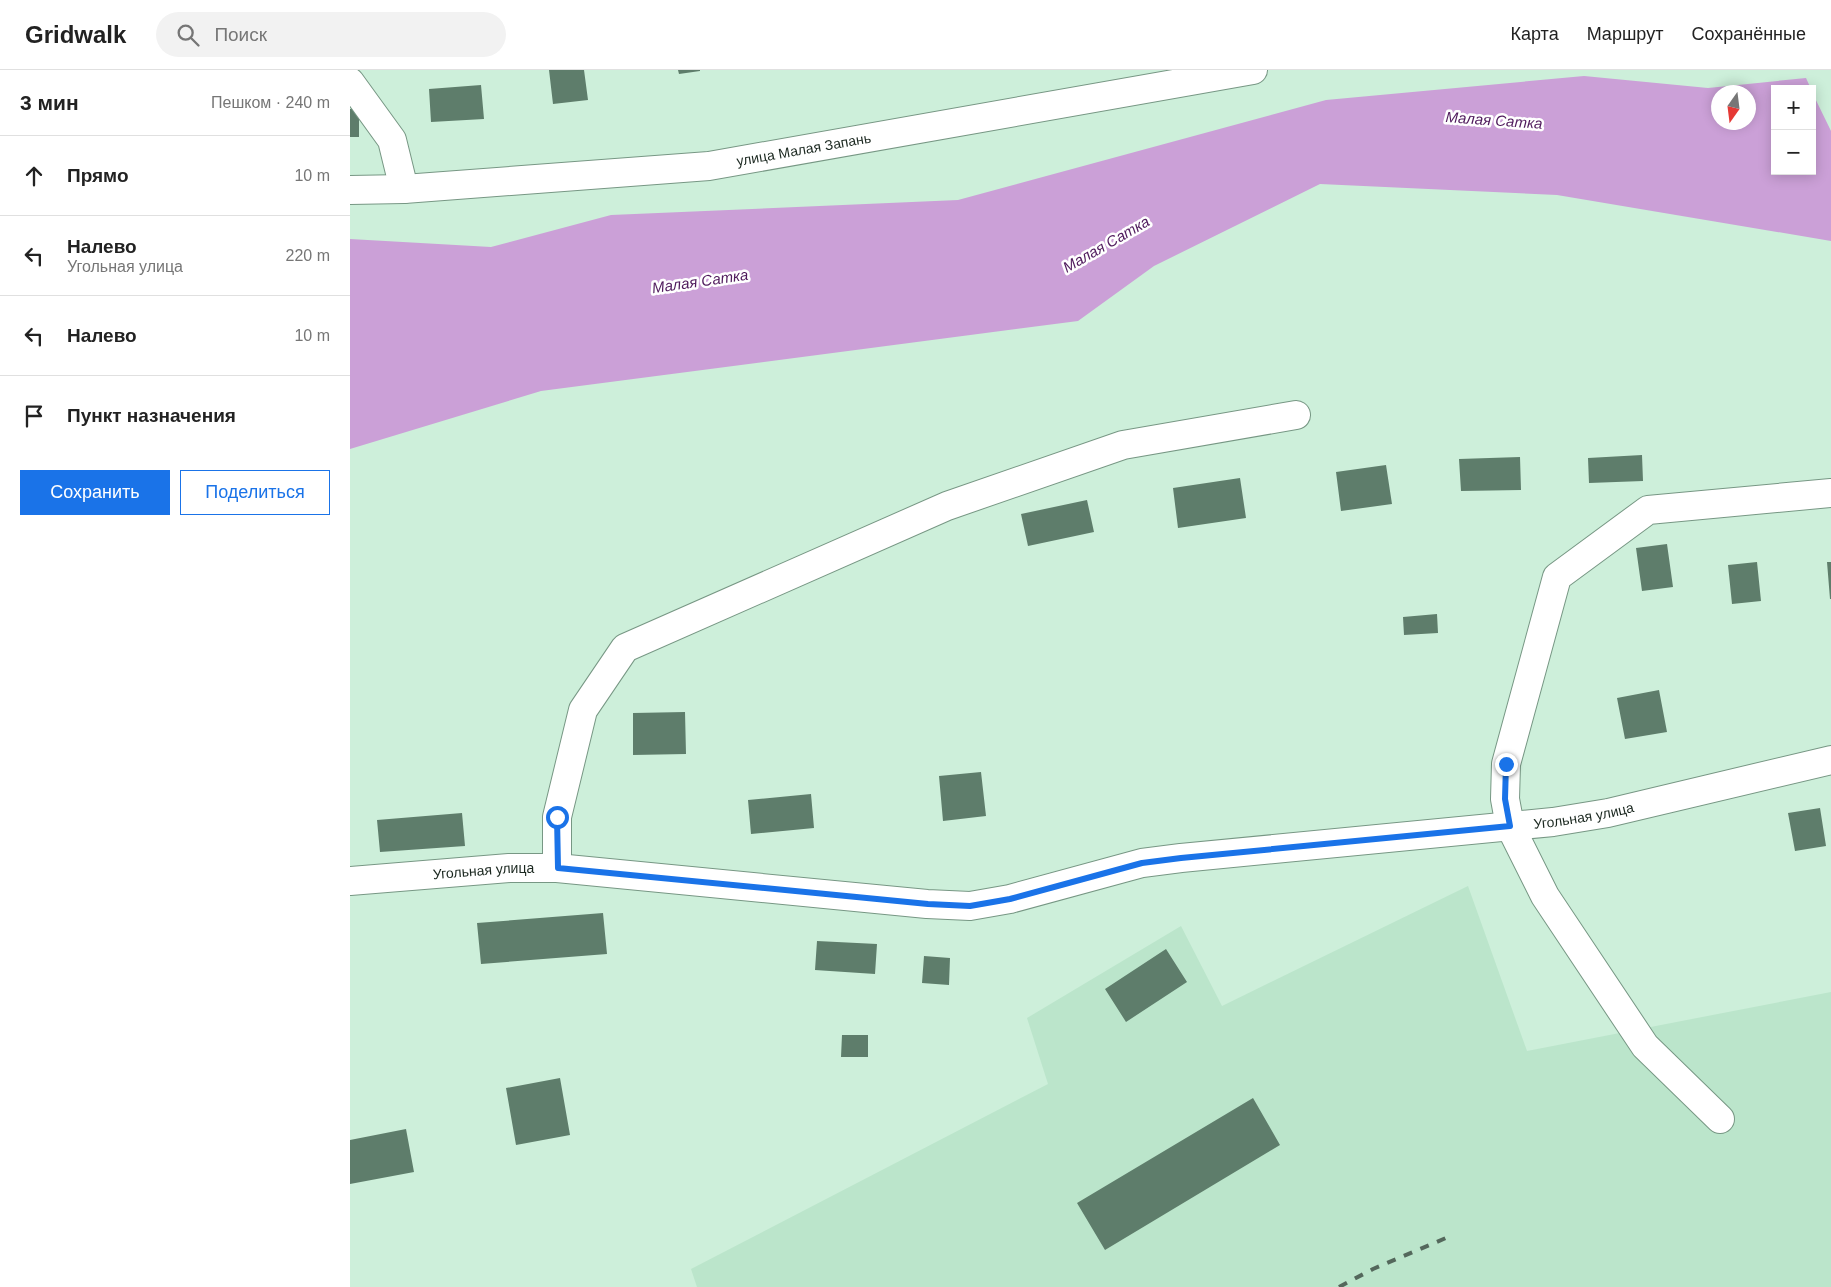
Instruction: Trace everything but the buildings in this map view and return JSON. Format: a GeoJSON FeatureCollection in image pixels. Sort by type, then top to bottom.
{"type":"FeatureCollection","features":[{"type":"Feature","properties":{"kind":"street","name":"улица Малая Запань"},"geometry":{"type":"LineString","coordinates":[[350,190],[404,189],[709,166],[1252,70]]}},
{"type":"Feature","properties":{"kind":"street"},"geometry":{"type":"LineString","coordinates":[[350,82],[392,140],[404,189]]}},
{"type":"Feature","properties":{"kind":"street"},"geometry":{"type":"LineString","coordinates":[[558,868],[557,817],[583,710],[625,648],[947,506],[1123,445],[1296,415]]}},
{"type":"Feature","properties":{"kind":"street"},"geometry":{"type":"LineString","coordinates":[[1720,1119],[1645,1046],[1545,896],[1510,826],[1505,799],[1506,764],[1557,577],[1648,510],[1831,493]]}},
{"type":"Feature","properties":{"kind":"street","name":"Угольная улица"},"geometry":{"type":"LineString","coordinates":[[350,881],[509,868],[558,868],[928,904],[970,906],[1043,891],[1142,863],[1554,822],[1608,812],[1831,760]]}},
{"type":"Feature","properties":{"kind":"shaded area"},"geometry":{"type":"Polygon","coordinates":[[[1468,886],[1527,1051],[1831,992],[1831,1287],[697,1287],[691,1269],[1048,1084],[1027,1018],[1181,926],[1222,1006],[1468,886]]]}},
{"type":"Feature","properties":{"kind":"water","name":"Малая Сатка"},"geometry":{"type":"Polygon","coordinates":[[[1584,76],[1711,88],[1711,130],[1756,130],[1756,85],[1737,85],[1806,78],[1809,85],[1771,85],[1771,175],[1816,175],[1816,100],[1831,131],[1831,241],[1557,195],[1320,184],[1154,266],[1078,321],[541,391],[350,449],[350,239],[491,247],[611,215],[958,200],[1326,100],[1584,76]]]}},
{"type":"Feature","properties":{"kind":"railway"},"geometry":{"type":"LineString","coordinates":[[1339,1287],[1373,1269],[1453,1235]]}},
{"type":"Feature","properties":{"kind":"route"},"geometry":{"type":"LineString","coordinates":[[557,817],[558,868],[700,880],[928,904],[970,906],[1051,889],[1142,863],[1510,826],[1505,799],[1506,764]]}}]}
